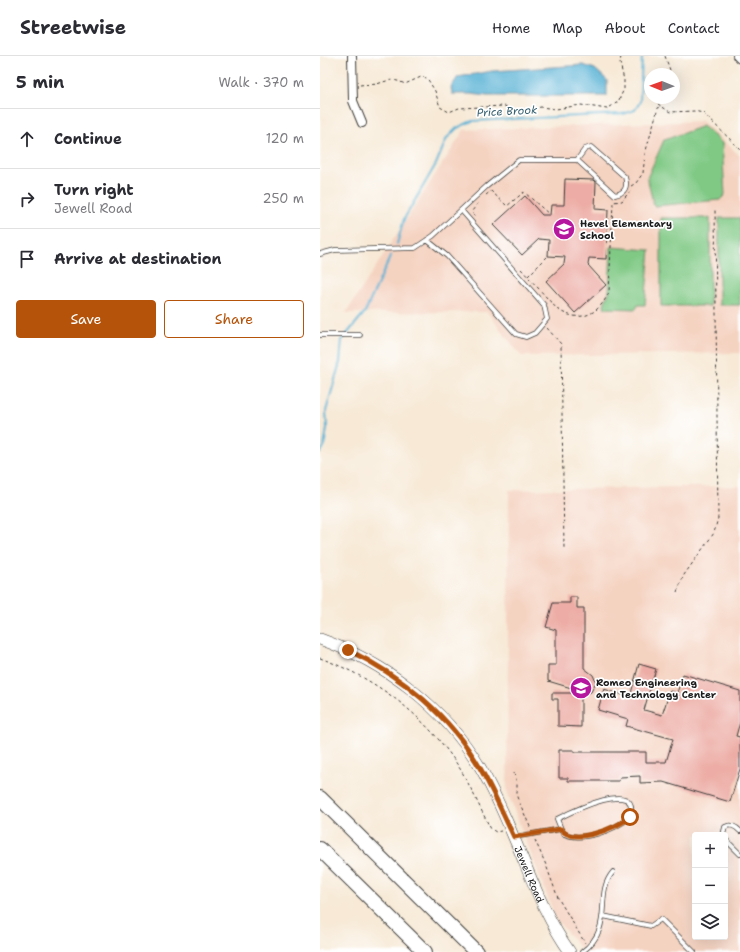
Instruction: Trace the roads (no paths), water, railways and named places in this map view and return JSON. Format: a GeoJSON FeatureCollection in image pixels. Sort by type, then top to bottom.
{"type":"FeatureCollection","features":[{"type":"Feature","properties":{"kind":"highway"},"geometry":{"type":"LineString","coordinates":[[320,798],[476,952]]}},
{"type":"Feature","properties":{"kind":"highway"},"geometry":{"type":"LineString","coordinates":[[320,849],[425,952]]}},
{"type":"Feature","properties":{"kind":"street"},"geometry":{"type":"LineString","coordinates":[[352,56],[353,101],[362,123]]}},
{"type":"Feature","properties":{"kind":"street"},"geometry":{"type":"LineString","coordinates":[[737,56],[740,59]]}},
{"type":"Feature","properties":{"kind":"street","name":"Jewell Road"},"geometry":{"type":"LineString","coordinates":[[320,639],[361,656],[389,673],[418,694],[444,719],[480,767],[514,837],[549,918],[570,952]]}},
{"type":"Feature","properties":{"kind":"lane"},"geometry":{"type":"LineString","coordinates":[[320,254],[335,250],[415,248],[427,240],[487,186],[519,160],[577,160],[615,195],[621,194],[626,189],[627,183],[625,177],[591,147],[586,149],[577,160]]}},
{"type":"Feature","properties":{"kind":"lane"},"geometry":{"type":"LineString","coordinates":[[427,240],[447,256],[516,334],[526,338],[535,333],[547,319],[544,306],[461,210]]}},
{"type":"Feature","properties":{"kind":"lane"},"geometry":{"type":"LineString","coordinates":[[320,335],[360,335]]}},
{"type":"Feature","properties":{"kind":"lane"},"geometry":{"type":"LineString","coordinates":[[623,799],[628,802],[630,806],[630,817],[608,830],[575,836],[564,834],[561,829],[557,819],[576,808],[598,800],[623,799]]}},
{"type":"Feature","properties":{"kind":"lane"},"geometry":{"type":"LineString","coordinates":[[724,832],[725,828],[729,825],[736,827],[740,831]]}},
{"type":"Feature","properties":{"kind":"lane"},"geometry":{"type":"LineString","coordinates":[[514,837],[561,829]]}},
{"type":"Feature","properties":{"kind":"lane"},"geometry":{"type":"LineString","coordinates":[[728,842],[740,854]]}},
{"type":"Feature","properties":{"kind":"lane"},"geometry":{"type":"LineString","coordinates":[[582,952],[588,947],[598,931],[603,916],[604,890],[606,883],[613,872]]}},
{"type":"Feature","properties":{"kind":"lane"},"geometry":{"type":"LineString","coordinates":[[603,916],[652,926],[661,919],[694,952]]}},
{"type":"Feature","properties":{"kind":"water"},"geometry":{"type":"Polygon","coordinates":[[[583,65],[595,69],[607,80],[607,96],[487,96],[452,94],[451,87],[458,77],[492,71],[583,65]]]}},
{"type":"Feature","properties":{"kind":"waterway","name":"Price Brook"},"geometry":{"type":"LineString","coordinates":[[397,244],[404,219],[436,164],[447,138],[457,128],[472,121],[623,114],[635,110],[640,102],[642,56]]}},
{"type":"Feature","properties":{"kind":"waterway","name":"Price Brook"},"geometry":{"type":"LineString","coordinates":[[320,453],[324,447],[327,428],[326,411],[340,362],[342,340],[365,312],[391,255]]}},
{"type":"Feature","properties":{"kind":"place","name":"Hevel Elementary School"},"geometry":{"type":"Point","coordinates":[564,229]}},
{"type":"Feature","properties":{"kind":"place","name":"Romeo Engineering and Technology Center"},"geometry":{"type":"Point","coordinates":[581,688]}}]}
